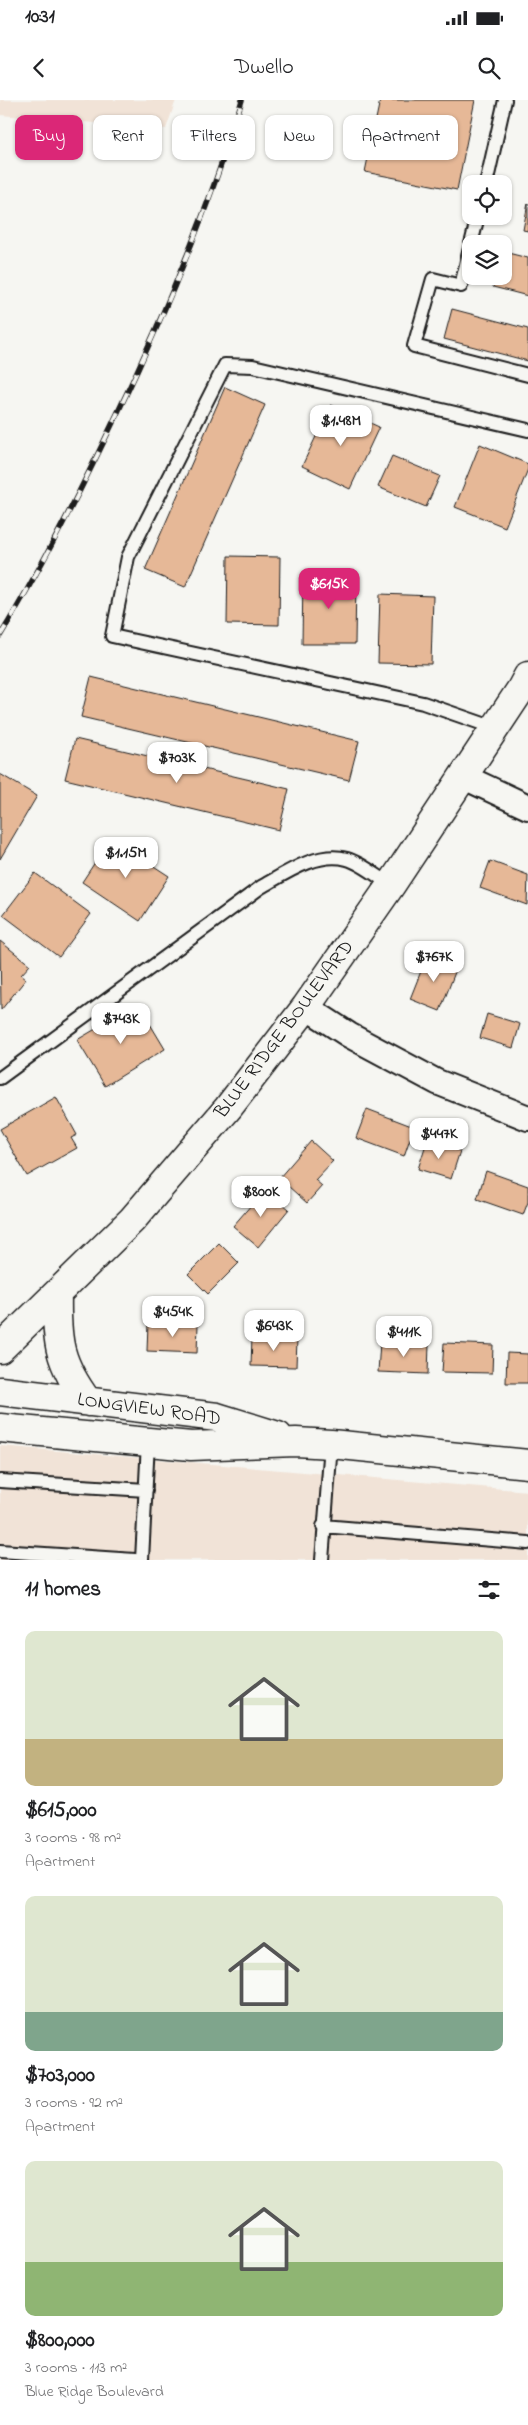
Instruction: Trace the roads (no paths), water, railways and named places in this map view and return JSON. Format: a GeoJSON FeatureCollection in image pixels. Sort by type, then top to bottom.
{"type":"FeatureCollection","features":[{"type":"Feature","properties":{"kind":"main road","name":"BLUE RIDGE BOULEVARD"},"geometry":{"type":"LineString","coordinates":[[0,1349],[132,1220],[228,1108],[306,1007],[391,885],[528,676]]}},
{"type":"Feature","properties":{"kind":"main road"},"geometry":{"type":"LineString","coordinates":[[57,1294],[56,1329],[61,1356],[73,1382],[88,1402]]}},
{"type":"Feature","properties":{"kind":"main road","name":"LONGVIEW ROAD"},"geometry":{"type":"LineString","coordinates":[[0,1392],[217,1417],[296,1442]]}},
{"type":"Feature","properties":{"kind":"main road","name":"LONGVIEW ROAD"},"geometry":{"type":"LineString","coordinates":[[0,1428],[191,1446],[296,1442],[331,1444],[528,1464]]}},
{"type":"Feature","properties":{"kind":"street"},"geometry":{"type":"LineString","coordinates":[[462,776],[528,807]]}},
{"type":"Feature","properties":{"kind":"street"},"geometry":{"type":"LineString","coordinates":[[306,1007],[348,1035],[437,1082],[528,1118]]}},
{"type":"Feature","properties":{"kind":"lane"},"geometry":{"type":"LineString","coordinates":[[488,175],[505,100]]}},
{"type":"Feature","properties":{"kind":"lane"},"geometry":{"type":"LineString","coordinates":[[462,282],[461,286],[432,279],[414,346],[528,375]]}},
{"type":"Feature","properties":{"kind":"lane"},"geometry":{"type":"LineString","coordinates":[[495,728],[423,704],[112,636],[128,557],[224,365],[253,366],[528,430]]}},
{"type":"Feature","properties":{"kind":"lane"},"geometry":{"type":"LineString","coordinates":[[0,1078],[261,887],[302,865],[328,858],[348,859],[391,885]]}},
{"type":"Feature","properties":{"kind":"lane"},"geometry":{"type":"LineString","coordinates":[[142,1560],[148,1442]]}},
{"type":"Feature","properties":{"kind":"lane"},"geometry":{"type":"LineString","coordinates":[[322,1560],[323,1526],[331,1444]]}},
{"type":"Feature","properties":{"kind":"lane"},"geometry":{"type":"LineString","coordinates":[[0,1481],[146,1490]]}},
{"type":"Feature","properties":{"kind":"lane"},"geometry":{"type":"LineString","coordinates":[[323,1526],[528,1543]]}},
{"type":"Feature","properties":{"kind":"lane"},"geometry":{"type":"LineString","coordinates":[[0,1551],[135,1560]]}},
{"type":"Feature","properties":{"kind":"railway"},"geometry":{"type":"LineString","coordinates":[[0,636],[47,554],[118,412],[153,336],[216,180],[242,100]]}}]}
